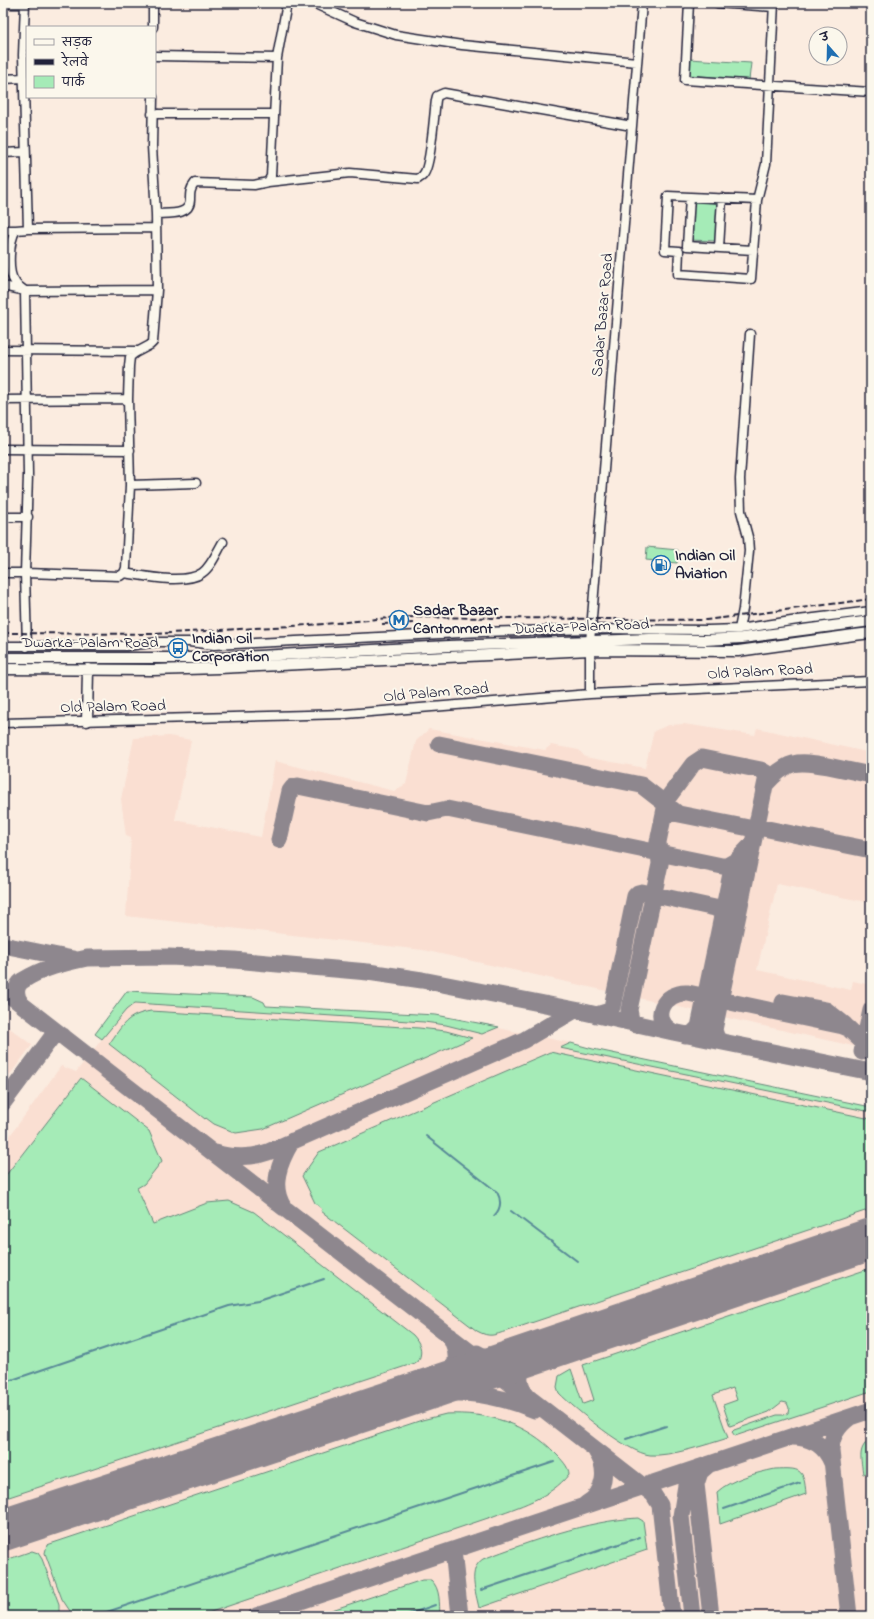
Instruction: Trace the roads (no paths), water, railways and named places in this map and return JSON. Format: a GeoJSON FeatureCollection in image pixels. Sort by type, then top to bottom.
{"type":"FeatureCollection","features":[{"type":"Feature","properties":{"kind":"main road","name":"Dwarka-Palam Road"},"geometry":{"type":"LineString","coordinates":[[3,669],[153,670],[219,668],[590,646],[650,639],[705,640],[742,638],[871,621]]}},
{"type":"Feature","properties":{"kind":"main road"},"geometry":{"type":"LineString","coordinates":[[590,646],[738,651],[854,634],[871,633]]}},
{"type":"Feature","properties":{"kind":"main road","name":"Dwarka-Palam Road"},"geometry":{"type":"LineString","coordinates":[[3,658],[219,658],[449,646],[590,646]]}},
{"type":"Feature","properties":{"kind":"main road"},"geometry":{"type":"LineString","coordinates":[[86,721],[88,669]]}},
{"type":"Feature","properties":{"kind":"street"},"geometry":{"type":"LineString","coordinates":[[153,3],[153,26]]}},
{"type":"Feature","properties":{"kind":"street"},"geometry":{"type":"LineString","coordinates":[[268,182],[271,176],[277,58],[288,3]]}},
{"type":"Feature","properties":{"kind":"street"},"geometry":{"type":"LineString","coordinates":[[313,3],[355,22],[396,35],[462,45],[637,62]]}},
{"type":"Feature","properties":{"kind":"street","name":"Sadar Bazar Road"},"geometry":{"type":"LineString","coordinates":[[590,694],[591,629],[642,3]]}},
{"type":"Feature","properties":{"kind":"street"},"geometry":{"type":"LineString","coordinates":[[689,3],[685,80],[871,92]]}},
{"type":"Feature","properties":{"kind":"street"},"geometry":{"type":"LineString","coordinates":[[679,251],[678,274],[751,279],[757,200],[766,164],[774,5],[717,3]]}},
{"type":"Feature","properties":{"kind":"street"},"geometry":{"type":"LineString","coordinates":[[3,4],[25,4],[24,78],[28,229]]}},
{"type":"Feature","properties":{"kind":"street"},"geometry":{"type":"LineString","coordinates":[[156,56],[277,58]]}},
{"type":"Feature","properties":{"kind":"street"},"geometry":{"type":"LineString","coordinates":[[3,79],[24,78]]}},
{"type":"Feature","properties":{"kind":"street"},"geometry":{"type":"LineString","coordinates":[[156,214],[184,212],[188,209],[192,187],[195,183],[254,184],[350,173],[418,178],[423,175],[426,170],[437,96],[444,93],[632,126]]}},
{"type":"Feature","properties":{"kind":"street"},"geometry":{"type":"LineString","coordinates":[[124,573],[126,568],[130,485],[128,399],[130,357],[153,342],[157,290],[156,214],[152,146],[152,98]]}},
{"type":"Feature","properties":{"kind":"street"},"geometry":{"type":"LineString","coordinates":[[152,114],[274,114]]}},
{"type":"Feature","properties":{"kind":"street"},"geometry":{"type":"LineString","coordinates":[[3,153],[26,152]]}},
{"type":"Feature","properties":{"kind":"street"},"geometry":{"type":"LineString","coordinates":[[753,250],[686,246],[679,251],[665,250],[668,196],[757,200]]}},
{"type":"Feature","properties":{"kind":"street"},"geometry":{"type":"LineString","coordinates":[[686,246],[690,197]]}},
{"type":"Feature","properties":{"kind":"street"},"geometry":{"type":"LineString","coordinates":[[719,248],[722,198]]}},
{"type":"Feature","properties":{"kind":"street"},"geometry":{"type":"LineString","coordinates":[[3,230],[156,228]]}},
{"type":"Feature","properties":{"kind":"street"},"geometry":{"type":"LineString","coordinates":[[16,230],[12,235],[10,262],[11,275],[15,282],[25,291],[27,349],[27,647]]}},
{"type":"Feature","properties":{"kind":"street"},"geometry":{"type":"LineString","coordinates":[[3,286],[25,291],[157,290]]}},
{"type":"Feature","properties":{"kind":"street"},"geometry":{"type":"LineString","coordinates":[[739,629],[743,609],[749,551],[748,537],[741,512],[740,479],[750,334]]}},
{"type":"Feature","properties":{"kind":"street"},"geometry":{"type":"LineString","coordinates":[[3,350],[139,351]]}},
{"type":"Feature","properties":{"kind":"street"},"geometry":{"type":"LineString","coordinates":[[3,400],[128,399]]}},
{"type":"Feature","properties":{"kind":"street"},"geometry":{"type":"LineString","coordinates":[[3,449],[130,450]]}},
{"type":"Feature","properties":{"kind":"street"},"geometry":{"type":"LineString","coordinates":[[130,485],[196,483]]}},
{"type":"Feature","properties":{"kind":"street"},"geometry":{"type":"LineString","coordinates":[[3,517],[28,517]]}},
{"type":"Feature","properties":{"kind":"street"},"geometry":{"type":"LineString","coordinates":[[3,573],[26,572],[120,576],[124,573],[165,579],[186,578],[201,574],[207,568],[223,542]]}},
{"type":"Feature","properties":{"kind":"street"},"geometry":{"type":"LineString","coordinates":[[3,646],[126,646],[160,642],[189,642],[214,645],[475,632],[591,629],[739,629],[810,618],[871,611]]}},
{"type":"Feature","properties":{"kind":"street","name":"Old Palam Road"},"geometry":{"type":"LineString","coordinates":[[3,723],[346,714],[590,694],[871,681]]}},
{"type":"Feature","properties":{"kind":"waterway"},"geometry":{"type":"LineString","coordinates":[[426,1136],[497,1192],[500,1199],[500,1205],[494,1216]]}},
{"type":"Feature","properties":{"kind":"waterway"},"geometry":{"type":"LineString","coordinates":[[511,1211],[577,1261]]}},
{"type":"Feature","properties":{"kind":"waterway"},"geometry":{"type":"LineString","coordinates":[[3,1383],[229,1306],[258,1301],[324,1279]]}},
{"type":"Feature","properties":{"kind":"waterway"},"geometry":{"type":"LineString","coordinates":[[626,1439],[666,1426]]}},
{"type":"Feature","properties":{"kind":"waterway"},"geometry":{"type":"LineString","coordinates":[[95,1616],[554,1462]]}},
{"type":"Feature","properties":{"kind":"waterway"},"geometry":{"type":"LineString","coordinates":[[724,1509],[800,1483]]}},
{"type":"Feature","properties":{"kind":"waterway"},"geometry":{"type":"LineString","coordinates":[[481,1590],[640,1537]]}},
{"type":"Feature","properties":{"kind":"waterway"},"geometry":{"type":"LineString","coordinates":[[404,1616],[435,1605]]}},
{"type":"Feature","properties":{"kind":"railway"},"geometry":{"type":"LineString","coordinates":[[3,633],[154,634],[325,624],[399,617],[706,620],[871,599]]}},
{"type":"Feature","properties":{"kind":"railway"},"geometry":{"type":"LineString","coordinates":[[382,624],[414,623]]}},
{"type":"Feature","properties":{"kind":"place","name":"Indian Oil Aviation"},"geometry":{"type":"Point","coordinates":[661,565]}},
{"type":"Feature","properties":{"kind":"place","name":"Sadar Bazar Cantonment"},"geometry":{"type":"Point","coordinates":[399,620]}},
{"type":"Feature","properties":{"kind":"place","name":"Indian Oil Corporation"},"geometry":{"type":"Point","coordinates":[178,648]}}]}
